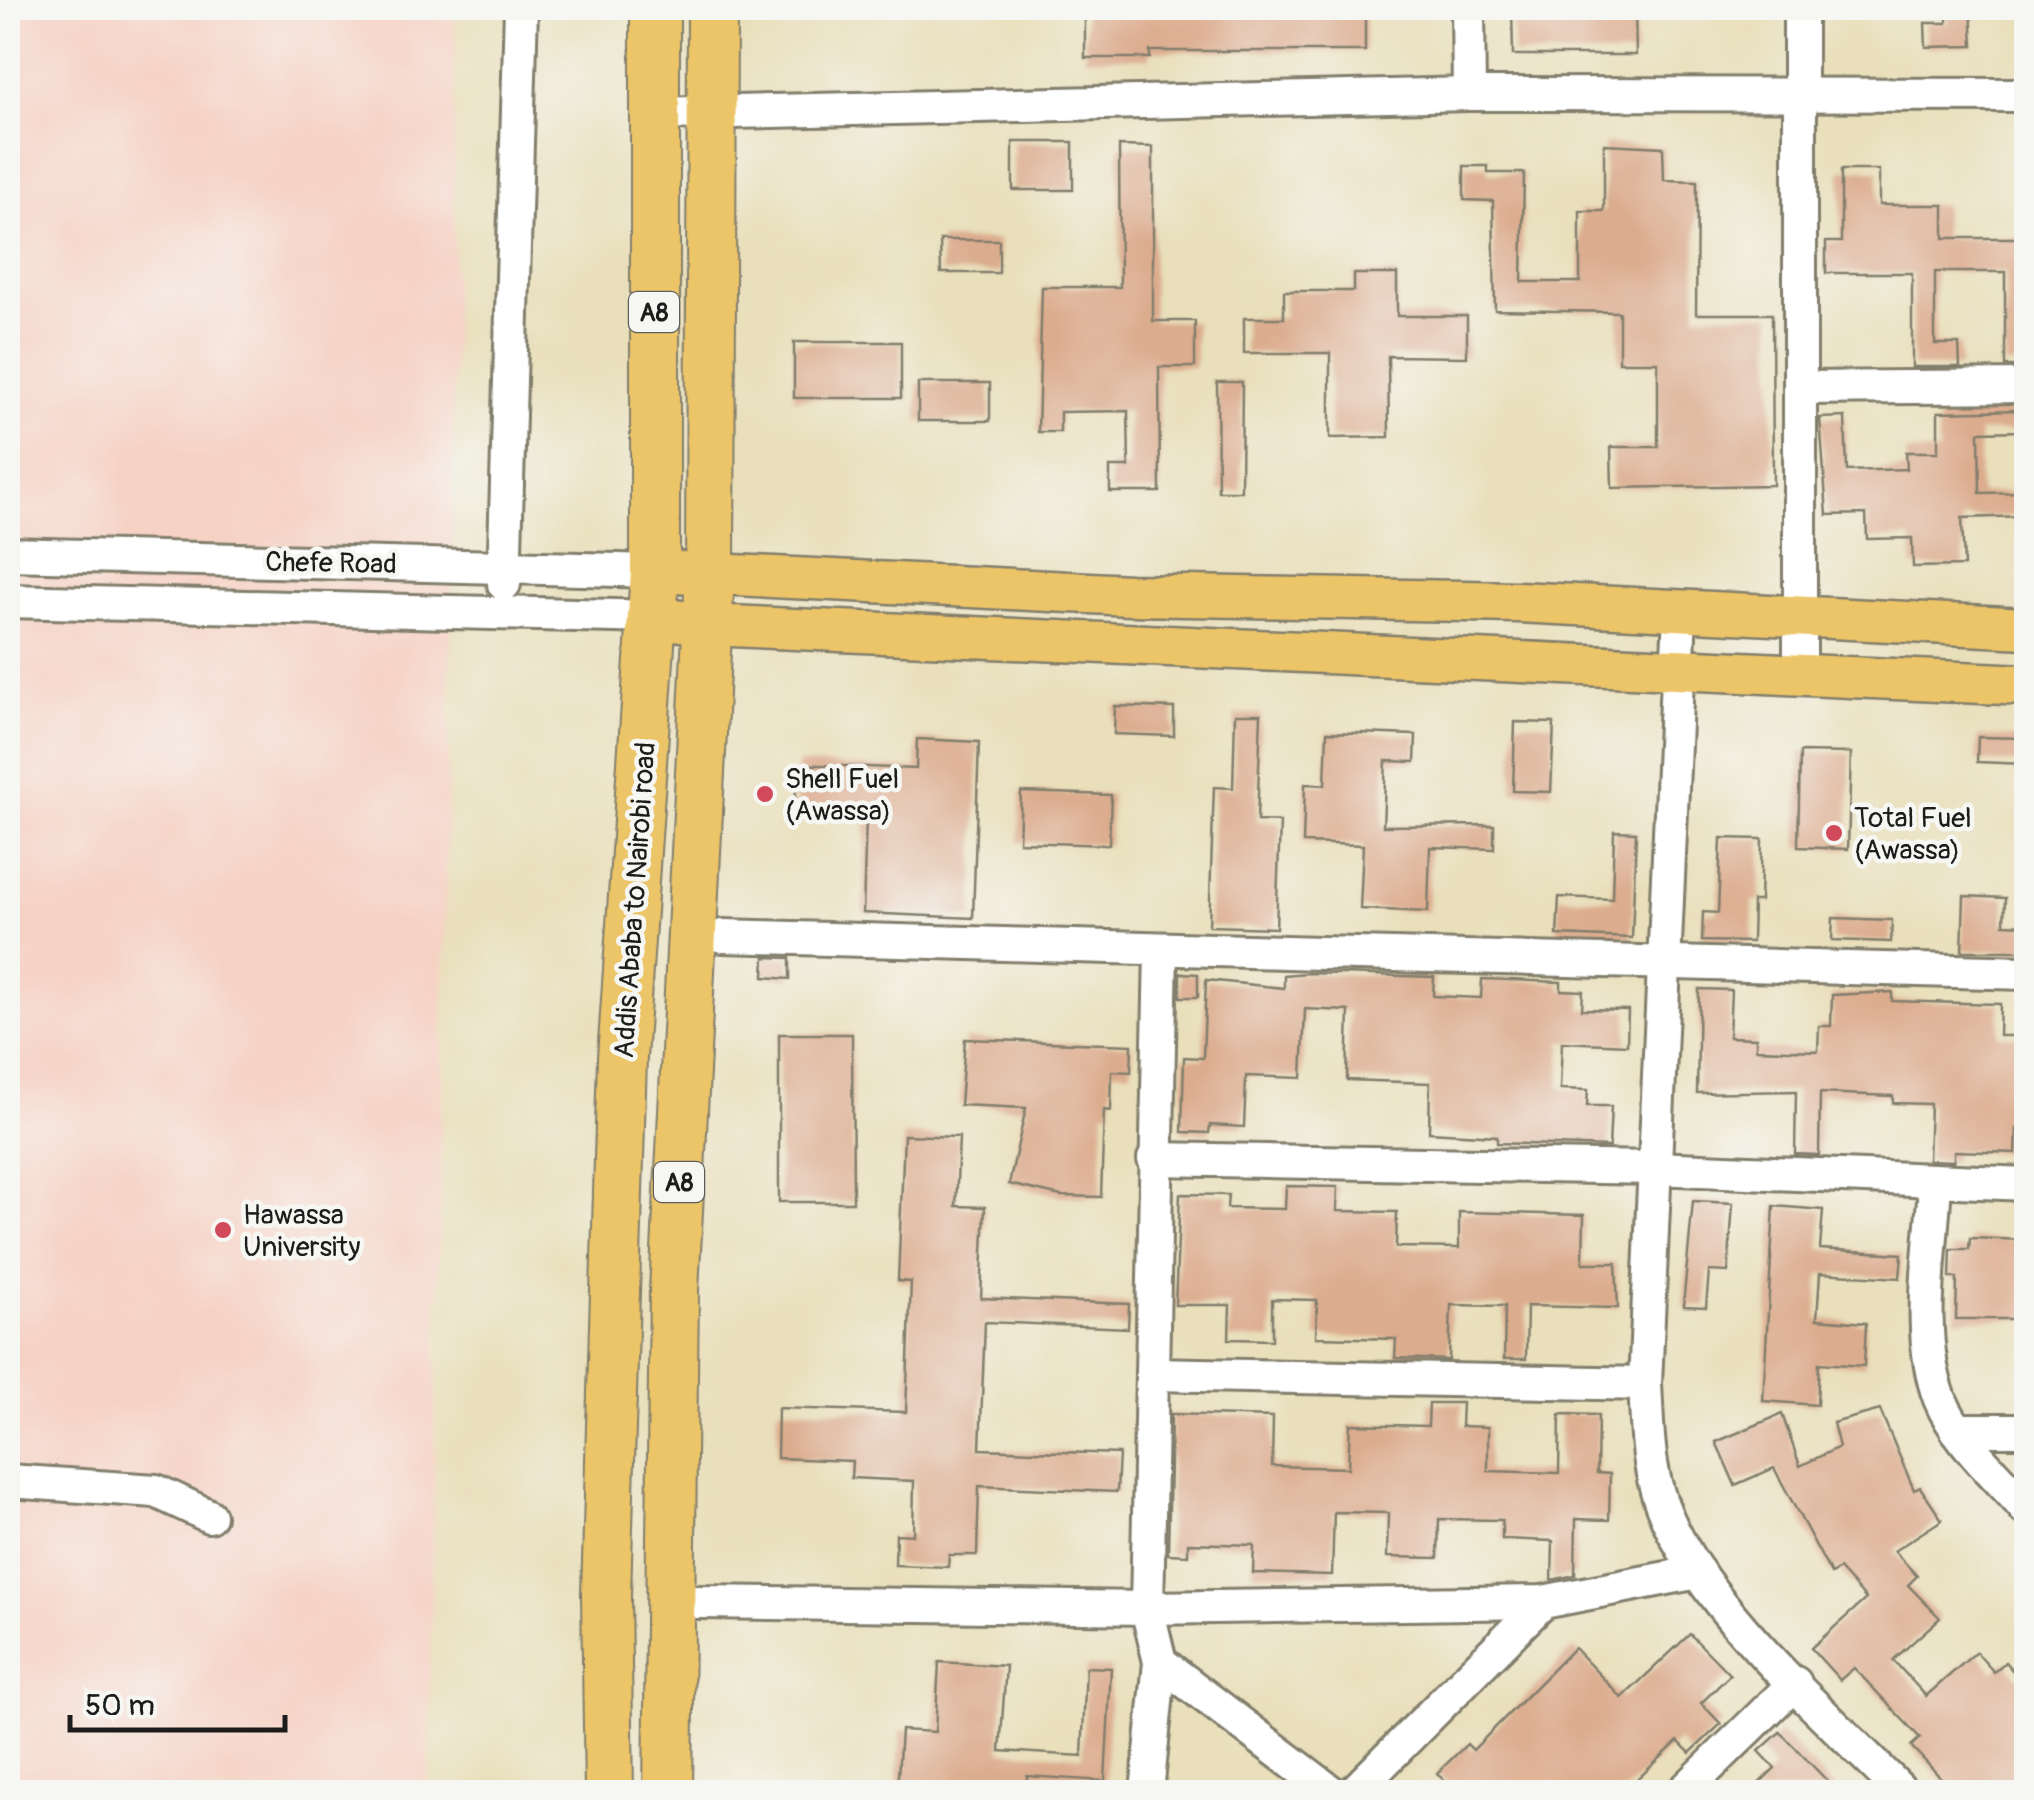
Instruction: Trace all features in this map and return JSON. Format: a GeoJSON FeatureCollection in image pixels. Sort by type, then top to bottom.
{"type":"FeatureCollection","features":[{"type":"Feature","properties":{"kind":"highway","name":"Addis Ababa to Nairobi road"},"geometry":{"type":"LineString","coordinates":[[608,1792],[606,1595],[622,1058],[654,594],[655,8]]}},
{"type":"Feature","properties":{"kind":"highway","name":"Addis Ababa to Nairobi road"},"geometry":{"type":"LineString","coordinates":[[668,1792],[674,1291],[710,573],[712,8]]}},
{"type":"Feature","properties":{"kind":"main road"},"geometry":{"type":"LineString","coordinates":[[654,594],[710,573],[1130,595],[1518,602],[2026,628]]}},
{"type":"Feature","properties":{"kind":"main road"},"geometry":{"type":"LineString","coordinates":[[654,594],[708,625],[1677,666],[2026,685]]}},
{"type":"Feature","properties":{"kind":"street"},"geometry":{"type":"LineString","coordinates":[[503,613],[521,8]]}},
{"type":"Feature","properties":{"kind":"street"},"geometry":{"type":"LineString","coordinates":[[1468,8],[1469,94]]}},
{"type":"Feature","properties":{"kind":"street"},"geometry":{"type":"LineString","coordinates":[[1800,8],[1800,674]]}},
{"type":"Feature","properties":{"kind":"street"},"geometry":{"type":"LineString","coordinates":[[653,114],[1469,94],[2026,96]]}},
{"type":"Feature","properties":{"kind":"street"},"geometry":{"type":"LineString","coordinates":[[1802,388],[2026,386]]}},
{"type":"Feature","properties":{"kind":"street","name":"Chefe Road"},"geometry":{"type":"LineString","coordinates":[[8,554],[504,566],[654,594]]}},
{"type":"Feature","properties":{"kind":"street","name":"Chefe Road"},"geometry":{"type":"LineString","coordinates":[[8,602],[503,613],[654,594]]}},
{"type":"Feature","properties":{"kind":"street"},"geometry":{"type":"LineString","coordinates":[[1680,613],[1646,1384],[1655,1484],[1672,1529],[1698,1572],[1740,1626],[1902,1792]]}},
{"type":"Feature","properties":{"kind":"street"},"geometry":{"type":"LineString","coordinates":[[723,936],[2026,973]]}},
{"type":"Feature","properties":{"kind":"street"},"geometry":{"type":"LineString","coordinates":[[1147,1792],[1160,1662],[1148,1608],[1161,950]]}},
{"type":"Feature","properties":{"kind":"street"},"geometry":{"type":"LineString","coordinates":[[1154,1159],[1654,1168],[2026,1184]]}},
{"type":"Feature","properties":{"kind":"street"},"geometry":{"type":"LineString","coordinates":[[1934,1182],[1928,1342],[1940,1398],[1958,1430],[2026,1509]]}},
{"type":"Feature","properties":{"kind":"street"},"geometry":{"type":"LineString","coordinates":[[1152,1374],[1646,1384]]}},
{"type":"Feature","properties":{"kind":"street"},"geometry":{"type":"LineString","coordinates":[[1958,1430],[2026,1430]]}},
{"type":"Feature","properties":{"kind":"street"},"geometry":{"type":"LineString","coordinates":[[8,1481],[156,1491],[209,1516]]}},
{"type":"Feature","properties":{"kind":"street"},"geometry":{"type":"LineString","coordinates":[[698,1602],[1148,1608],[1543,1602],[1698,1572]]}},
{"type":"Feature","properties":{"kind":"street"},"geometry":{"type":"LineString","coordinates":[[1354,1792],[1543,1602]]}},
{"type":"Feature","properties":{"kind":"street"},"geometry":{"type":"LineString","coordinates":[[1160,1662],[1331,1792]]}},
{"type":"Feature","properties":{"kind":"street"},"geometry":{"type":"LineString","coordinates":[[1683,1792],[1796,1683]]}},
{"type":"Feature","properties":{"kind":"shaded area","name":"Hawassa University"},"geometry":{"type":"Polygon","coordinates":[[[8,8],[455,8],[453,522],[428,1792],[8,1792],[8,8]]]}},
{"type":"Feature","properties":{"kind":"building"},"geometry":{"type":"Polygon","coordinates":[[[1365,8],[1365,51],[1150,51],[1150,58],[1085,58],[1085,10],[1365,8]]]}},
{"type":"Feature","properties":{"kind":"building"},"geometry":{"type":"Polygon","coordinates":[[[1512,8],[1635,8],[1636,55],[1513,55],[1512,8]]]}},
{"type":"Feature","properties":{"kind":"building"},"geometry":{"type":"Polygon","coordinates":[[[1947,8],[1971,8],[1973,46],[1926,47],[1925,23],[1947,23],[1947,8]]]}},
{"type":"Feature","properties":{"kind":"building"},"geometry":{"type":"Polygon","coordinates":[[[1013,142],[1073,142],[1073,190],[1013,190],[1013,142]]]}},
{"type":"Feature","properties":{"kind":"building"},"geometry":{"type":"Polygon","coordinates":[[[1604,144],[1663,147],[1664,180],[1697,181],[1696,314],[1772,314],[1773,485],[1612,488],[1611,447],[1658,447],[1658,362],[1619,362],[1619,312],[1495,310],[1493,201],[1464,200],[1464,166],[1488,166],[1488,173],[1524,173],[1522,282],[1580,282],[1580,211],[1604,211],[1604,144]]]}},
{"type":"Feature","properties":{"kind":"building"},"geometry":{"type":"Polygon","coordinates":[[[1119,146],[1153,147],[1153,321],[1195,321],[1195,367],[1159,367],[1160,492],[1110,492],[1110,467],[1129,467],[1128,411],[1060,412],[1060,432],[1038,432],[1042,287],[1120,287],[1119,146]]]}},
{"type":"Feature","properties":{"kind":"building"},"geometry":{"type":"Polygon","coordinates":[[[1841,170],[1879,170],[1879,205],[1944,205],[1944,238],[2026,238],[2026,366],[2005,366],[2005,272],[1935,272],[1935,344],[1959,344],[1960,367],[1912,367],[1912,273],[1826,273],[1826,242],[1841,242],[1841,170]]]}},
{"type":"Feature","properties":{"kind":"building"},"geometry":{"type":"Polygon","coordinates":[[[940,240],[999,240],[999,273],[941,273],[940,240]]]}},
{"type":"Feature","properties":{"kind":"building"},"geometry":{"type":"Polygon","coordinates":[[[1354,274],[1397,274],[1397,316],[1467,316],[1467,357],[1388,356],[1389,437],[1330,438],[1330,353],[1244,353],[1244,318],[1284,318],[1284,291],[1354,291],[1354,274]]]}},
{"type":"Feature","properties":{"kind":"building"},"geometry":{"type":"Polygon","coordinates":[[[794,342],[901,342],[901,398],[794,398],[794,342]]]}},
{"type":"Feature","properties":{"kind":"building"},"geometry":{"type":"Polygon","coordinates":[[[1217,382],[1242,382],[1241,491],[1218,491],[1217,382]]]}},
{"type":"Feature","properties":{"kind":"building"},"geometry":{"type":"Polygon","coordinates":[[[918,383],[990,383],[990,421],[918,421],[918,383]]]}},
{"type":"Feature","properties":{"kind":"building"},"geometry":{"type":"Polygon","coordinates":[[[2022,410],[2022,431],[1979,432],[1980,493],[2026,492],[2026,516],[1962,518],[1964,566],[1913,567],[1912,538],[1867,539],[1866,514],[1827,515],[1820,418],[1845,417],[1847,471],[1907,469],[1906,452],[1938,452],[1938,412],[2022,410]]]}},
{"type":"Feature","properties":{"kind":"building"},"geometry":{"type":"Polygon","coordinates":[[[1115,706],[1174,708],[1174,736],[1114,734],[1115,706]]]}},
{"type":"Feature","properties":{"kind":"building"},"geometry":{"type":"Polygon","coordinates":[[[1235,714],[1261,714],[1257,821],[1280,822],[1276,928],[1209,926],[1214,787],[1233,788],[1235,714]]]}},
{"type":"Feature","properties":{"kind":"building"},"geometry":{"type":"Polygon","coordinates":[[[1515,722],[1554,723],[1551,792],[1513,791],[1515,722]]]}},
{"type":"Feature","properties":{"kind":"building"},"geometry":{"type":"Polygon","coordinates":[[[1327,732],[1416,735],[1415,762],[1386,761],[1383,826],[1494,825],[1494,849],[1430,847],[1428,912],[1360,909],[1363,845],[1303,843],[1305,784],[1325,785],[1327,732]]]}},
{"type":"Feature","properties":{"kind":"building"},"geometry":{"type":"Polygon","coordinates":[[[1978,737],[2026,738],[2026,764],[1977,762],[1978,737]]]}},
{"type":"Feature","properties":{"kind":"building"},"geometry":{"type":"Polygon","coordinates":[[[917,739],[979,742],[973,918],[863,913],[866,817],[795,814],[797,764],[916,769],[917,739]]]}},
{"type":"Feature","properties":{"kind":"building"},"geometry":{"type":"Polygon","coordinates":[[[1800,752],[1851,753],[1848,849],[1798,847],[1800,752]]]}},
{"type":"Feature","properties":{"kind":"building"},"geometry":{"type":"Polygon","coordinates":[[[1021,792],[1111,795],[1109,845],[1019,842],[1021,792]]]}},
{"type":"Feature","properties":{"kind":"building"},"geometry":{"type":"Polygon","coordinates":[[[1614,831],[1636,832],[1632,938],[1557,935],[1559,897],[1612,899],[1614,831]]]}},
{"type":"Feature","properties":{"kind":"building"},"geometry":{"type":"Polygon","coordinates":[[[1721,838],[1762,839],[1760,901],[1753,901],[1752,942],[1702,941],[1703,912],[1718,913],[1721,838]]]}},
{"type":"Feature","properties":{"kind":"building"},"geometry":{"type":"Polygon","coordinates":[[[1964,896],[2005,898],[2004,924],[2026,925],[2026,951],[1962,951],[1964,896]]]}},
{"type":"Feature","properties":{"kind":"building"},"geometry":{"type":"Polygon","coordinates":[[[1833,918],[1892,920],[1891,942],[1832,940],[1833,918]]]}},
{"type":"Feature","properties":{"kind":"building"},"geometry":{"type":"Polygon","coordinates":[[[765,957],[790,958],[790,979],[764,977],[765,957]]]}},
{"type":"Feature","properties":{"kind":"building"},"geometry":{"type":"Polygon","coordinates":[[[1180,973],[1198,974],[1198,997],[1180,997],[1180,973]]]}},
{"type":"Feature","properties":{"kind":"building"},"geometry":{"type":"Polygon","coordinates":[[[1284,975],[1434,977],[1433,996],[1481,998],[1482,979],[1561,982],[1561,990],[1583,991],[1582,1009],[1628,1010],[1627,1045],[1562,1042],[1560,1089],[1588,1090],[1587,1106],[1611,1106],[1609,1147],[1497,1143],[1497,1136],[1429,1132],[1430,1083],[1347,1080],[1349,1011],[1305,1009],[1302,1078],[1246,1076],[1244,1127],[1210,1125],[1209,1133],[1182,1132],[1184,1057],[1203,1058],[1206,980],[1284,988],[1284,975]]]}},
{"type":"Feature","properties":{"kind":"building"},"geometry":{"type":"Polygon","coordinates":[[[1699,989],[1731,990],[1729,1037],[1756,1038],[1756,1049],[1818,1051],[1819,1026],[1831,1026],[1832,995],[1892,992],[1892,1001],[2000,1004],[1999,1036],[2020,1036],[2019,1060],[2026,1060],[2026,1130],[2017,1129],[2016,1153],[1954,1151],[1954,1161],[1928,1160],[1930,1104],[1893,1103],[1893,1096],[1820,1093],[1819,1155],[1795,1154],[1796,1091],[1697,1093],[1699,989]]]}},
{"type":"Feature","properties":{"kind":"building"},"geometry":{"type":"Polygon","coordinates":[[[779,1034],[852,1034],[853,1202],[779,1202],[779,1034]]]}},
{"type":"Feature","properties":{"kind":"building"},"geometry":{"type":"Polygon","coordinates":[[[965,1039],[1132,1045],[1131,1072],[1112,1071],[1111,1111],[1104,1110],[1101,1197],[1061,1196],[1009,1184],[1026,1108],[960,1105],[965,1039]]]}},
{"type":"Feature","properties":{"kind":"building"},"geometry":{"type":"Polygon","coordinates":[[[904,1135],[959,1137],[956,1206],[985,1207],[981,1298],[1129,1304],[1128,1328],[985,1322],[980,1449],[1119,1454],[1117,1492],[979,1486],[977,1555],[949,1555],[948,1567],[895,1565],[896,1534],[913,1535],[914,1481],[851,1478],[852,1461],[777,1458],[778,1408],[906,1412],[911,1282],[898,1281],[904,1135]]]}},
{"type":"Feature","properties":{"kind":"building"},"geometry":{"type":"Polygon","coordinates":[[[1286,1186],[1338,1187],[1337,1211],[1397,1212],[1396,1247],[1459,1248],[1459,1212],[1584,1215],[1583,1263],[1616,1263],[1618,1308],[1527,1306],[1526,1359],[1504,1359],[1505,1306],[1451,1305],[1449,1360],[1395,1358],[1396,1339],[1316,1337],[1317,1300],[1272,1299],[1272,1340],[1229,1339],[1230,1305],[1175,1305],[1180,1194],[1228,1195],[1227,1208],[1285,1209],[1286,1186]]]}},
{"type":"Feature","properties":{"kind":"building"},"geometry":{"type":"Polygon","coordinates":[[[1693,1201],[1733,1203],[1728,1272],[1709,1271],[1706,1307],[1683,1306],[1693,1201]]]}},
{"type":"Feature","properties":{"kind":"building"},"geometry":{"type":"Polygon","coordinates":[[[1774,1206],[1823,1210],[1820,1249],[1902,1254],[1900,1278],[1820,1273],[1817,1319],[1866,1323],[1864,1366],[1819,1363],[1817,1405],[1763,1401],[1774,1206]]]}},
{"type":"Feature","properties":{"kind":"building"},"geometry":{"type":"Polygon","coordinates":[[[1970,1238],[2026,1240],[2026,1319],[1956,1319],[1957,1278],[1950,1278],[1951,1249],[1969,1249],[1970,1238]]]}},
{"type":"Feature","properties":{"kind":"building"},"geometry":{"type":"Polygon","coordinates":[[[1429,1403],[1462,1403],[1461,1426],[1488,1427],[1488,1471],[1559,1473],[1560,1414],[1598,1415],[1597,1473],[1610,1474],[1609,1520],[1576,1519],[1575,1575],[1552,1580],[1553,1541],[1502,1539],[1502,1520],[1439,1519],[1438,1558],[1387,1557],[1388,1513],[1334,1512],[1332,1575],[1253,1573],[1254,1545],[1188,1543],[1188,1555],[1168,1554],[1171,1414],[1273,1417],[1272,1466],[1348,1468],[1350,1424],[1428,1426],[1429,1403]]]}},
{"type":"Feature","properties":{"kind":"building"},"geometry":{"type":"Polygon","coordinates":[[[1880,1410],[1914,1490],[1920,1487],[1942,1520],[1894,1551],[1917,1576],[1908,1585],[1940,1618],[1893,1660],[1926,1696],[1976,1652],[1994,1672],[2005,1662],[2026,1686],[2026,1792],[1954,1792],[1911,1746],[1920,1738],[1854,1668],[1840,1680],[1811,1648],[1866,1599],[1839,1569],[1831,1574],[1774,1468],[1735,1485],[1716,1442],[1782,1414],[1800,1466],[1839,1447],[1833,1423],[1880,1410]]]}},
{"type":"Feature","properties":{"kind":"building"},"geometry":{"type":"Polygon","coordinates":[[[1690,1634],[1730,1675],[1701,1703],[1721,1724],[1690,1753],[1678,1741],[1624,1792],[1456,1792],[1437,1773],[1467,1744],[1473,1750],[1574,1648],[1622,1698],[1690,1634]]]}},
{"type":"Feature","properties":{"kind":"building"},"geometry":{"type":"Polygon","coordinates":[[[939,1662],[1006,1666],[1000,1751],[1082,1756],[1086,1667],[1111,1668],[1105,1781],[1027,1776],[1026,1792],[928,1787],[927,1792],[897,1792],[901,1730],[935,1732],[939,1662]]]}},
{"type":"Feature","properties":{"kind":"building"},"geometry":{"type":"Polygon","coordinates":[[[1780,1732],[1838,1792],[1750,1792],[1775,1768],[1759,1751],[1780,1732]]]}},
{"type":"Feature","properties":{"kind":"place","name":"Shell Fuel (Awassa)"},"geometry":{"type":"Point","coordinates":[765,794]}},
{"type":"Feature","properties":{"kind":"place","name":"Total Fuel (Awassa)"},"geometry":{"type":"Point","coordinates":[1834,833]}},
{"type":"Feature","properties":{"kind":"place","name":"Hawassa University"},"geometry":{"type":"Point","coordinates":[223,1230]}}]}
